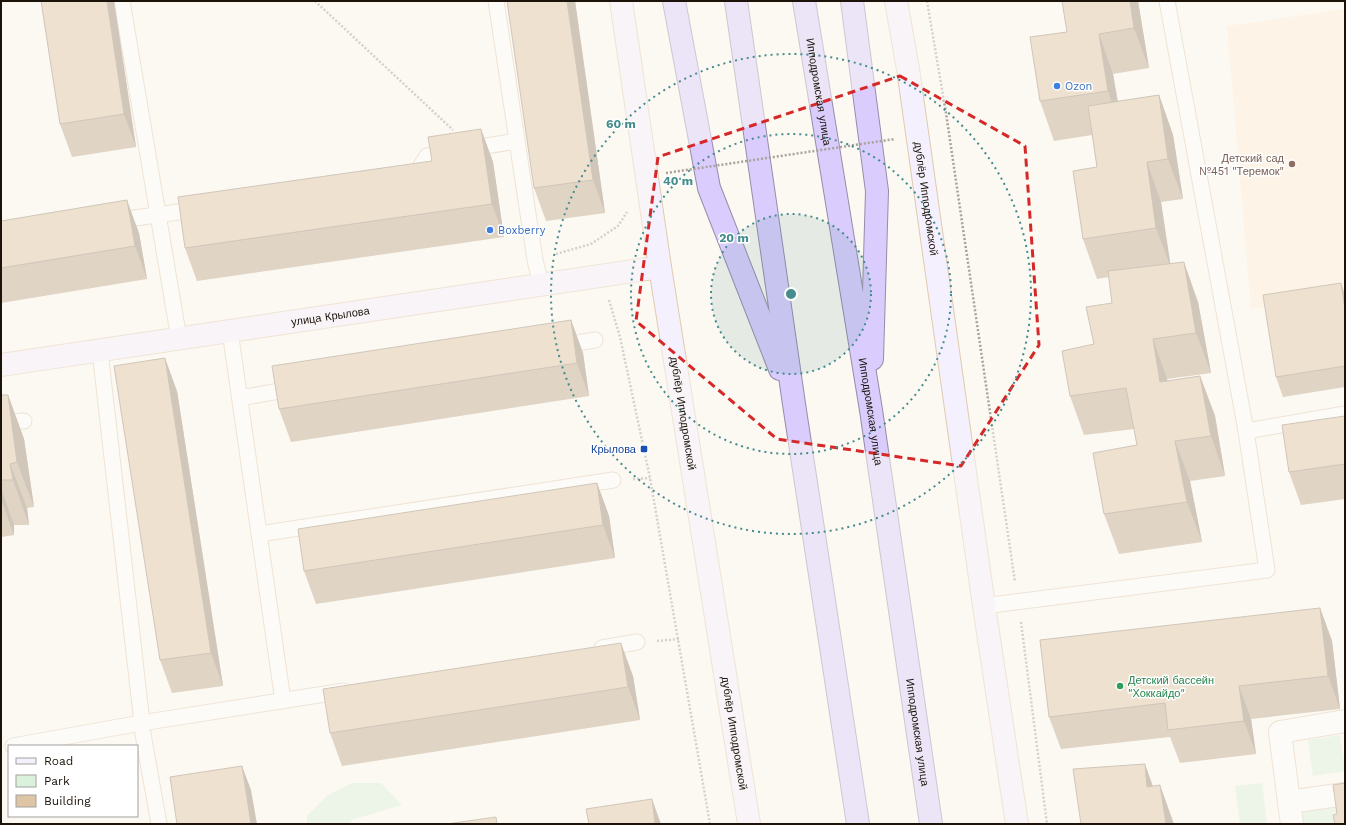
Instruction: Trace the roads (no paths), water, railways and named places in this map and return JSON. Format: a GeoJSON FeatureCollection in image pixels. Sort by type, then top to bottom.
{"type":"FeatureCollection","features":[{"type":"Feature","properties":{"kind":"highway"},"geometry":{"type":"LineString","coordinates":[[674,1],[709,188],[794,404]]}},
{"type":"Feature","properties":{"kind":"highway"},"geometry":{"type":"LineString","coordinates":[[736,1],[794,404],[858,824]]}},
{"type":"Feature","properties":{"kind":"highway","name":"Ипподромская улица"},"geometry":{"type":"LineString","coordinates":[[804,1],[871,410],[931,824]]}},
{"type":"Feature","properties":{"kind":"highway"},"geometry":{"type":"LineString","coordinates":[[852,1],[877,191],[871,410]]}},
{"type":"Feature","properties":{"kind":"street","name":"дублёр Ипподромской"},"geometry":{"type":"LineString","coordinates":[[622,1],[660,267],[749,824]]}},
{"type":"Feature","properties":{"kind":"street","name":"дублёр Ипподромской"},"geometry":{"type":"LineString","coordinates":[[896,1],[908,69],[984,606],[1017,824]]}},
{"type":"Feature","properties":{"kind":"street","name":"улица Крылова"},"geometry":{"type":"LineString","coordinates":[[1,365],[660,267]]}},
{"type":"Feature","properties":{"kind":"street"},"geometry":{"type":"LineString","coordinates":[[1292,824],[1280,732],[1345,722]]}},
{"type":"Feature","properties":{"kind":"street"},"geometry":{"type":"LineString","coordinates":[[1289,802],[1345,794]]}},
{"type":"Feature","properties":{"kind":"lane"},"geometry":{"type":"LineString","coordinates":[[122,1],[179,339]]}},
{"type":"Feature","properties":{"kind":"lane"},"geometry":{"type":"LineString","coordinates":[[496,1],[516,141],[540,285]]}},
{"type":"Feature","properties":{"kind":"lane"},"geometry":{"type":"LineString","coordinates":[[984,606],[1267,570],[1246,431],[1167,1]]}},
{"type":"Feature","properties":{"kind":"lane"},"geometry":{"type":"LineString","coordinates":[[403,183],[411,182],[428,156],[516,141]]}},
{"type":"Feature","properties":{"kind":"lane"},"geometry":{"type":"LineString","coordinates":[[103,223],[213,208]]}},
{"type":"Feature","properties":{"kind":"lane"},"geometry":{"type":"LineString","coordinates":[[230,331],[283,701]]}},
{"type":"Feature","properties":{"kind":"lane"},"geometry":{"type":"LineString","coordinates":[[548,348],[595,340]]}},
{"type":"Feature","properties":{"kind":"lane"},"geometry":{"type":"LineString","coordinates":[[100,351],[142,723],[159,824]]}},
{"type":"Feature","properties":{"kind":"lane"},"geometry":{"type":"LineString","coordinates":[[240,398],[311,386]]}},
{"type":"Feature","properties":{"kind":"lane"},"geometry":{"type":"LineString","coordinates":[[1246,431],[1345,414]]}},
{"type":"Feature","properties":{"kind":"lane"},"geometry":{"type":"LineString","coordinates":[[1,423],[24,421]]}},
{"type":"Feature","properties":{"kind":"lane"},"geometry":{"type":"LineString","coordinates":[[259,534],[613,480]]}},
{"type":"Feature","properties":{"kind":"lane"},"geometry":{"type":"LineString","coordinates":[[585,651],[637,642]]}},
{"type":"Feature","properties":{"kind":"lane"},"geometry":{"type":"LineString","coordinates":[[19,745],[142,723],[357,689]]}},
{"type":"Feature","properties":{"kind":"place","name":"Ozon"},"geometry":{"type":"Point","coordinates":[1057,86]}},
{"type":"Feature","properties":{"kind":"place","name":"Детский сад №451 \"Теремок\""},"geometry":{"type":"Point","coordinates":[1292,164]}},
{"type":"Feature","properties":{"kind":"place","name":"Boxberry"},"geometry":{"type":"Point","coordinates":[490,230]}},
{"type":"Feature","properties":{"kind":"place","name":"Крылова"},"geometry":{"type":"Point","coordinates":[644,449]}},
{"type":"Feature","properties":{"kind":"place","name":"Детский бассейн \"Хоккайдо\""},"geometry":{"type":"Point","coordinates":[1120,686]}}]}
